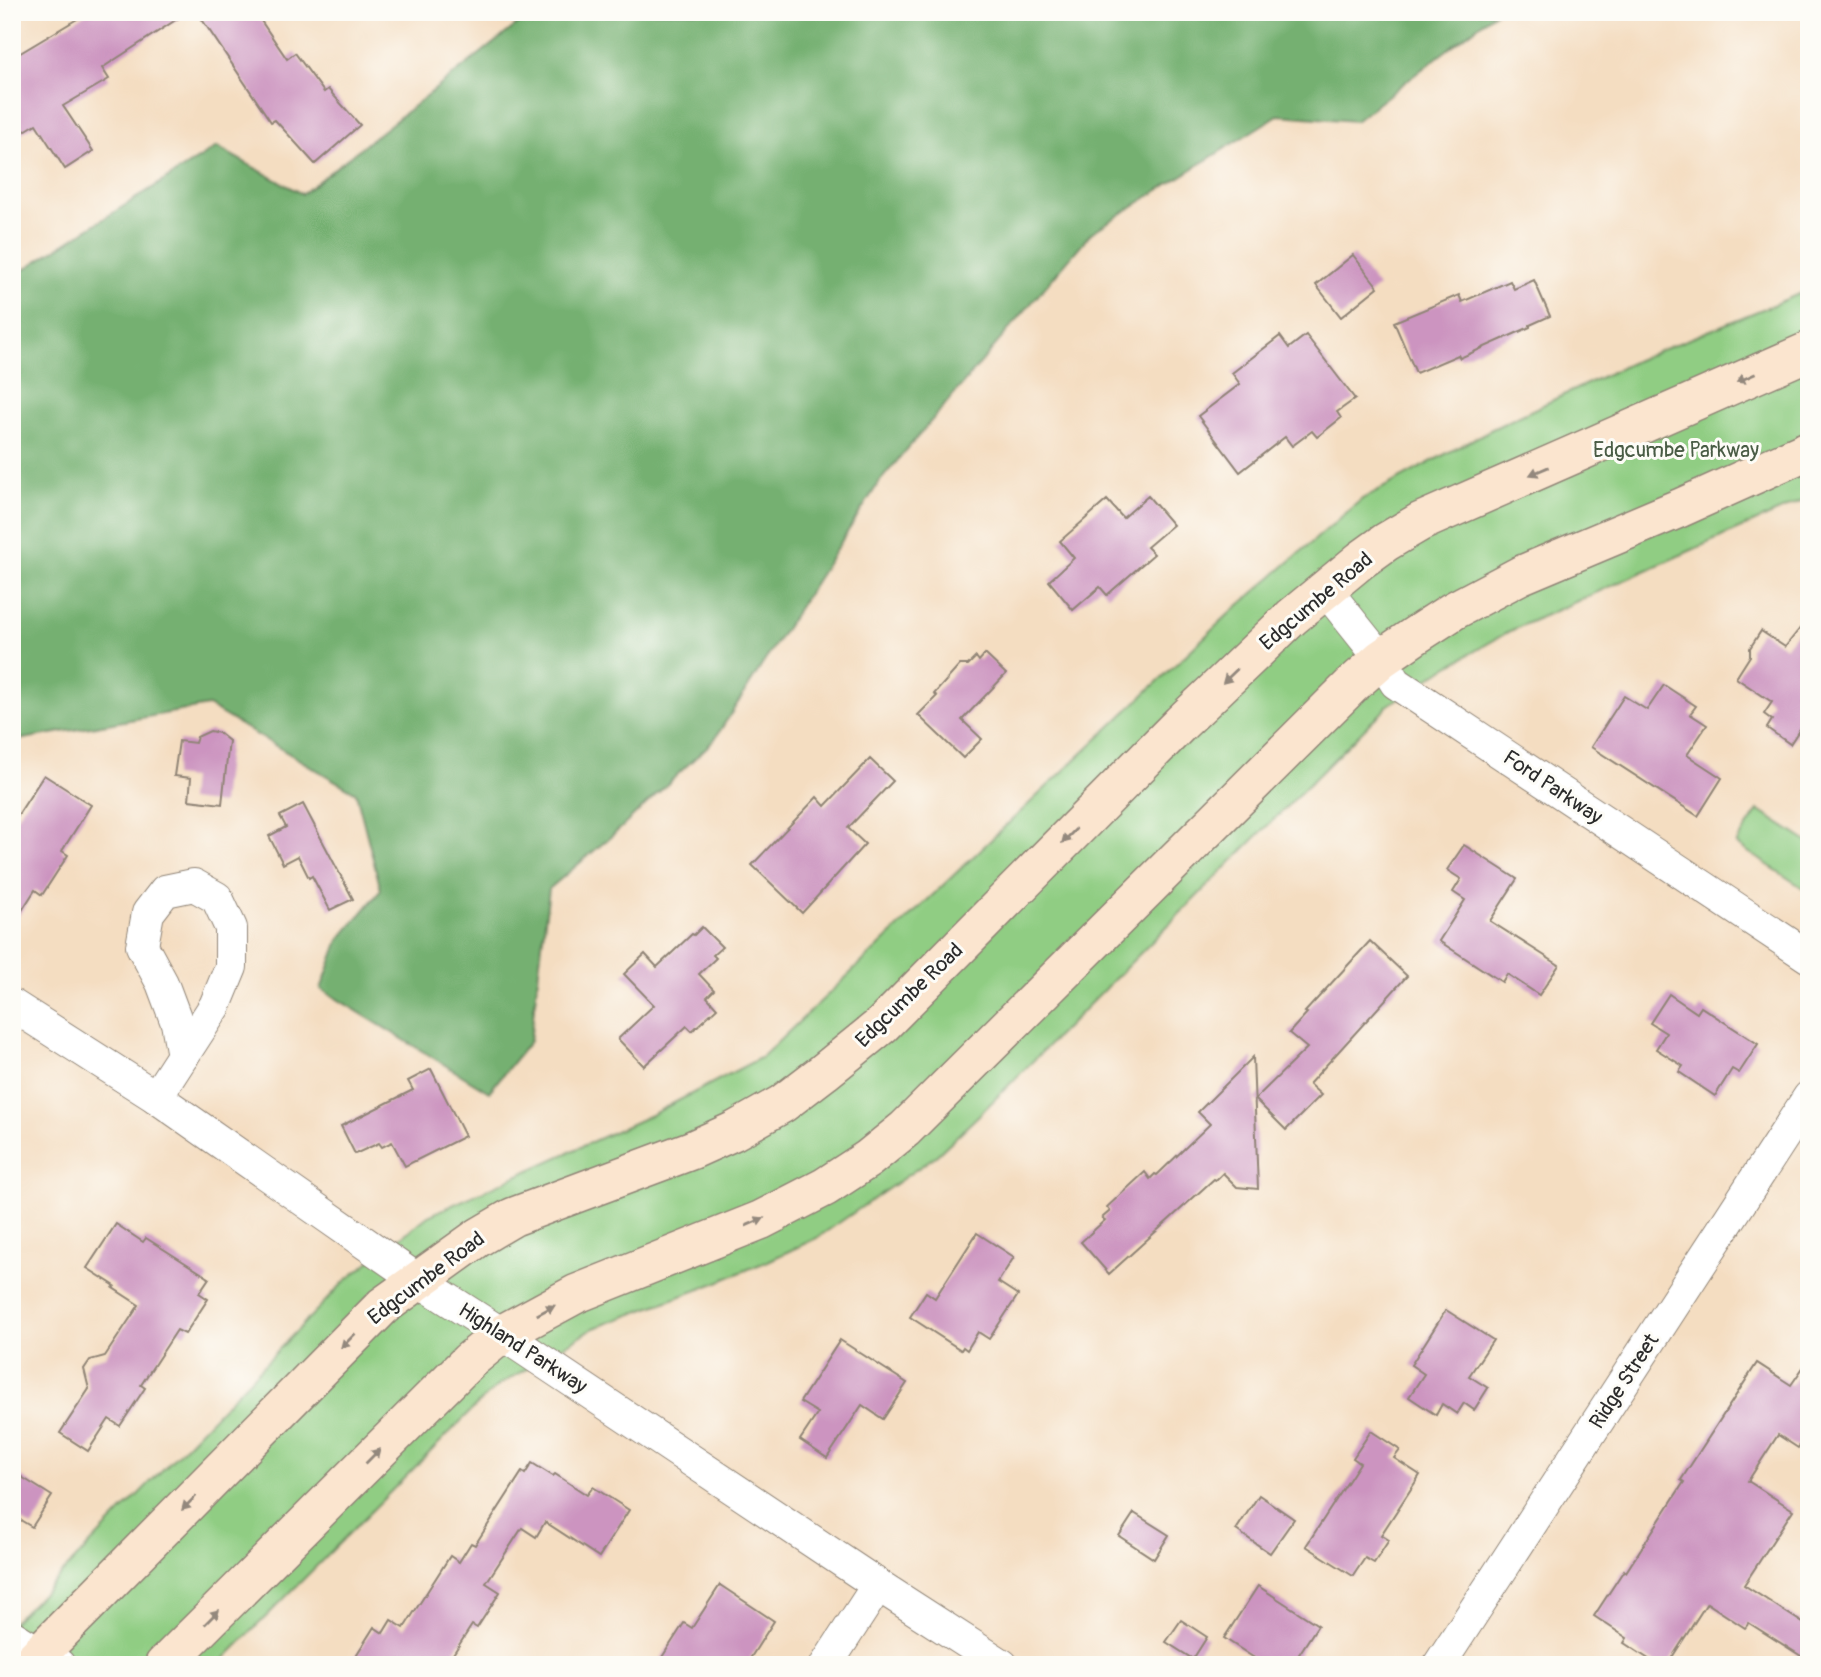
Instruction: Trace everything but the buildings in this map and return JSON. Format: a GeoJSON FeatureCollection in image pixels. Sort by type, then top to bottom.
{"type":"FeatureCollection","features":[{"type":"Feature","properties":{"kind":"street","name":"Edgcumbe Road"},"geometry":{"type":"LineString","coordinates":[[35,1655],[383,1306],[479,1237],[513,1217],[692,1150],[734,1131],[782,1104],[882,1025],[1181,723],[1292,617],[1387,542],[1420,522],[1809,351]]}},
{"type":"Feature","properties":{"kind":"street"},"geometry":{"type":"LineString","coordinates":[[164,1665],[468,1361],[502,1334],[576,1294],[761,1220],[825,1187],[868,1159],[905,1129],[1381,659],[1453,611],[1521,575],[1809,450]]}},
{"type":"Feature","properties":{"kind":"street","name":"Ford Parkway"},"geometry":{"type":"LineString","coordinates":[[1325,589],[1396,682],[1809,957]]}},
{"type":"Feature","properties":{"kind":"street"},"geometry":{"type":"LineString","coordinates":[[156,1097],[215,1006],[231,967],[231,928],[217,898],[194,886],[165,891],[148,913],[142,946],[162,983],[177,1023],[183,1055]]}},
{"type":"Feature","properties":{"kind":"street","name":"Highland Parkway"},"geometry":{"type":"LineString","coordinates":[[12,1005],[156,1097],[418,1280],[1002,1665]]}},
{"type":"Feature","properties":{"kind":"street","name":"Ridge Street"},"geometry":{"type":"LineString","coordinates":[[1439,1665],[1809,1097]]}},
{"type":"Feature","properties":{"kind":"street"},"geometry":{"type":"LineString","coordinates":[[826,1665],[878,1585]]}},
{"type":"Feature","properties":{"kind":"green space"},"geometry":{"type":"Polygon","coordinates":[[[533,12],[1496,12],[1355,121],[1278,115],[1091,233],[880,481],[714,740],[621,828],[549,889],[530,1041],[489,1092],[321,989],[339,940],[381,890],[356,793],[208,706],[12,741],[12,277],[217,147],[302,194],[533,12]]]}},
{"type":"Feature","properties":{"kind":"green space","name":"Edgcumbe Parkway"},"geometry":{"type":"Polygon","coordinates":[[[1809,290],[1809,498],[1510,631],[1435,674],[1387,706],[937,1155],[817,1238],[703,1288],[594,1328],[498,1386],[218,1665],[12,1665],[12,1623],[345,1281],[428,1216],[651,1115],[762,1057],[1231,612],[1362,499],[1490,430],[1637,360],[1809,290]]]}},
{"type":"Feature","properties":{"kind":"green space"},"geometry":{"type":"Polygon","coordinates":[[[1758,810],[1809,843],[1809,892],[1736,844],[1758,810]]]}}]}
